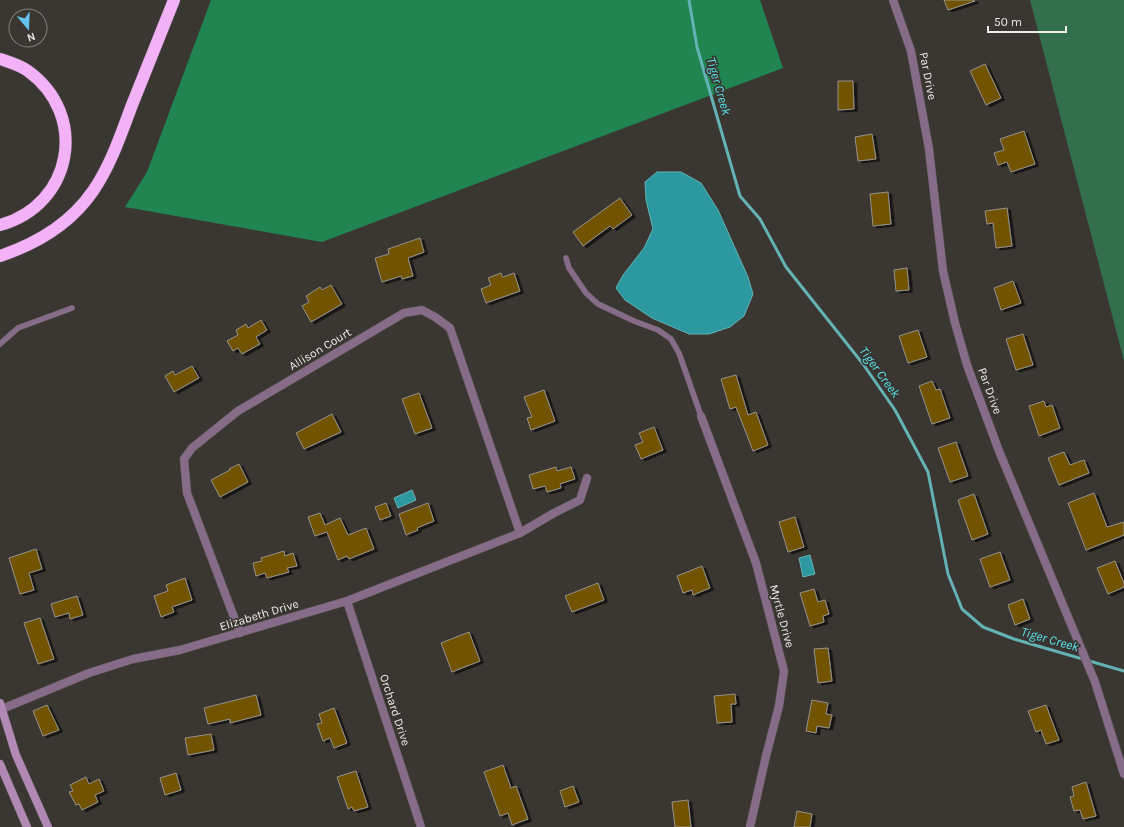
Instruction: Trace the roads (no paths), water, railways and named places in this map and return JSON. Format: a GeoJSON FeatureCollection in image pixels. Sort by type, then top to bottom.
{"type":"FeatureCollection","features":[{"type":"Feature","properties":{"kind":"highway"},"geometry":{"type":"LineString","coordinates":[[0,256],[30,244],[57,228],[73,214],[93,191],[108,164],[174,0]]}},
{"type":"Feature","properties":{"kind":"highway"},"geometry":{"type":"LineString","coordinates":[[0,59],[26,70],[35,77],[51,95],[61,114],[64,124],[66,143],[61,170],[57,180],[47,195],[34,208],[23,216],[0,225]]}},
{"type":"Feature","properties":{"kind":"main road"},"geometry":{"type":"LineString","coordinates":[[1,706],[16,755],[48,827]]}},
{"type":"Feature","properties":{"kind":"main road"},"geometry":{"type":"LineString","coordinates":[[0,764],[27,827]]}},
{"type":"Feature","properties":{"kind":"main road"},"geometry":{"type":"LineString","coordinates":[[0,771],[5,778]]}},
{"type":"Feature","properties":{"kind":"street","name":"Par Drive"},"geometry":{"type":"LineString","coordinates":[[893,0],[911,50],[929,149],[943,271],[967,365],[1020,502],[1095,682],[1124,774]]}},
{"type":"Feature","properties":{"kind":"street","name":"Allison Court"},"geometry":{"type":"LineString","coordinates":[[240,633],[186,494],[184,459],[192,448],[238,412],[404,313],[422,310],[450,328],[520,533]]}},
{"type":"Feature","properties":{"kind":"street","name":"Myrtle Drive"},"geometry":{"type":"LineString","coordinates":[[701,416],[756,563],[784,671],[779,706],[750,827]]}},
{"type":"Feature","properties":{"kind":"street","name":"Elizabeth Drive"},"geometry":{"type":"LineString","coordinates":[[1,706],[90,673],[133,659],[180,650],[347,601],[520,533],[580,500],[587,478]]}},
{"type":"Feature","properties":{"kind":"street","name":"Orchard Drive"},"geometry":{"type":"LineString","coordinates":[[347,601],[421,827]]}},
{"type":"Feature","properties":{"kind":"lane"},"geometry":{"type":"LineString","coordinates":[[566,258],[569,268],[586,293],[598,304],[634,321],[658,330],[671,339],[679,353],[701,416]]}},
{"type":"Feature","properties":{"kind":"lane"},"geometry":{"type":"LineString","coordinates":[[0,344],[18,328],[72,308]]}},
{"type":"Feature","properties":{"kind":"water"},"geometry":{"type":"Polygon","coordinates":[[[657,172],[681,172],[701,183],[718,210],[748,277],[753,294],[744,316],[730,327],[709,334],[689,334],[652,318],[625,300],[616,288],[623,275],[644,248],[653,229],[646,200],[645,182],[657,172]]]}},
{"type":"Feature","properties":{"kind":"water"},"geometry":{"type":"Polygon","coordinates":[[[412,490],[416,500],[398,508],[394,498],[412,490]]]}},
{"type":"Feature","properties":{"kind":"water"},"geometry":{"type":"Polygon","coordinates":[[[810,555],[815,574],[803,577],[799,558],[810,555]]]}},
{"type":"Feature","properties":{"kind":"waterway","name":"Tiger Creek"},"geometry":{"type":"LineString","coordinates":[[689,0],[697,47],[740,196],[760,219],[786,267],[863,364],[895,410],[928,472],[948,574],[962,609],[983,627],[1014,639],[1124,671]]}}]}
